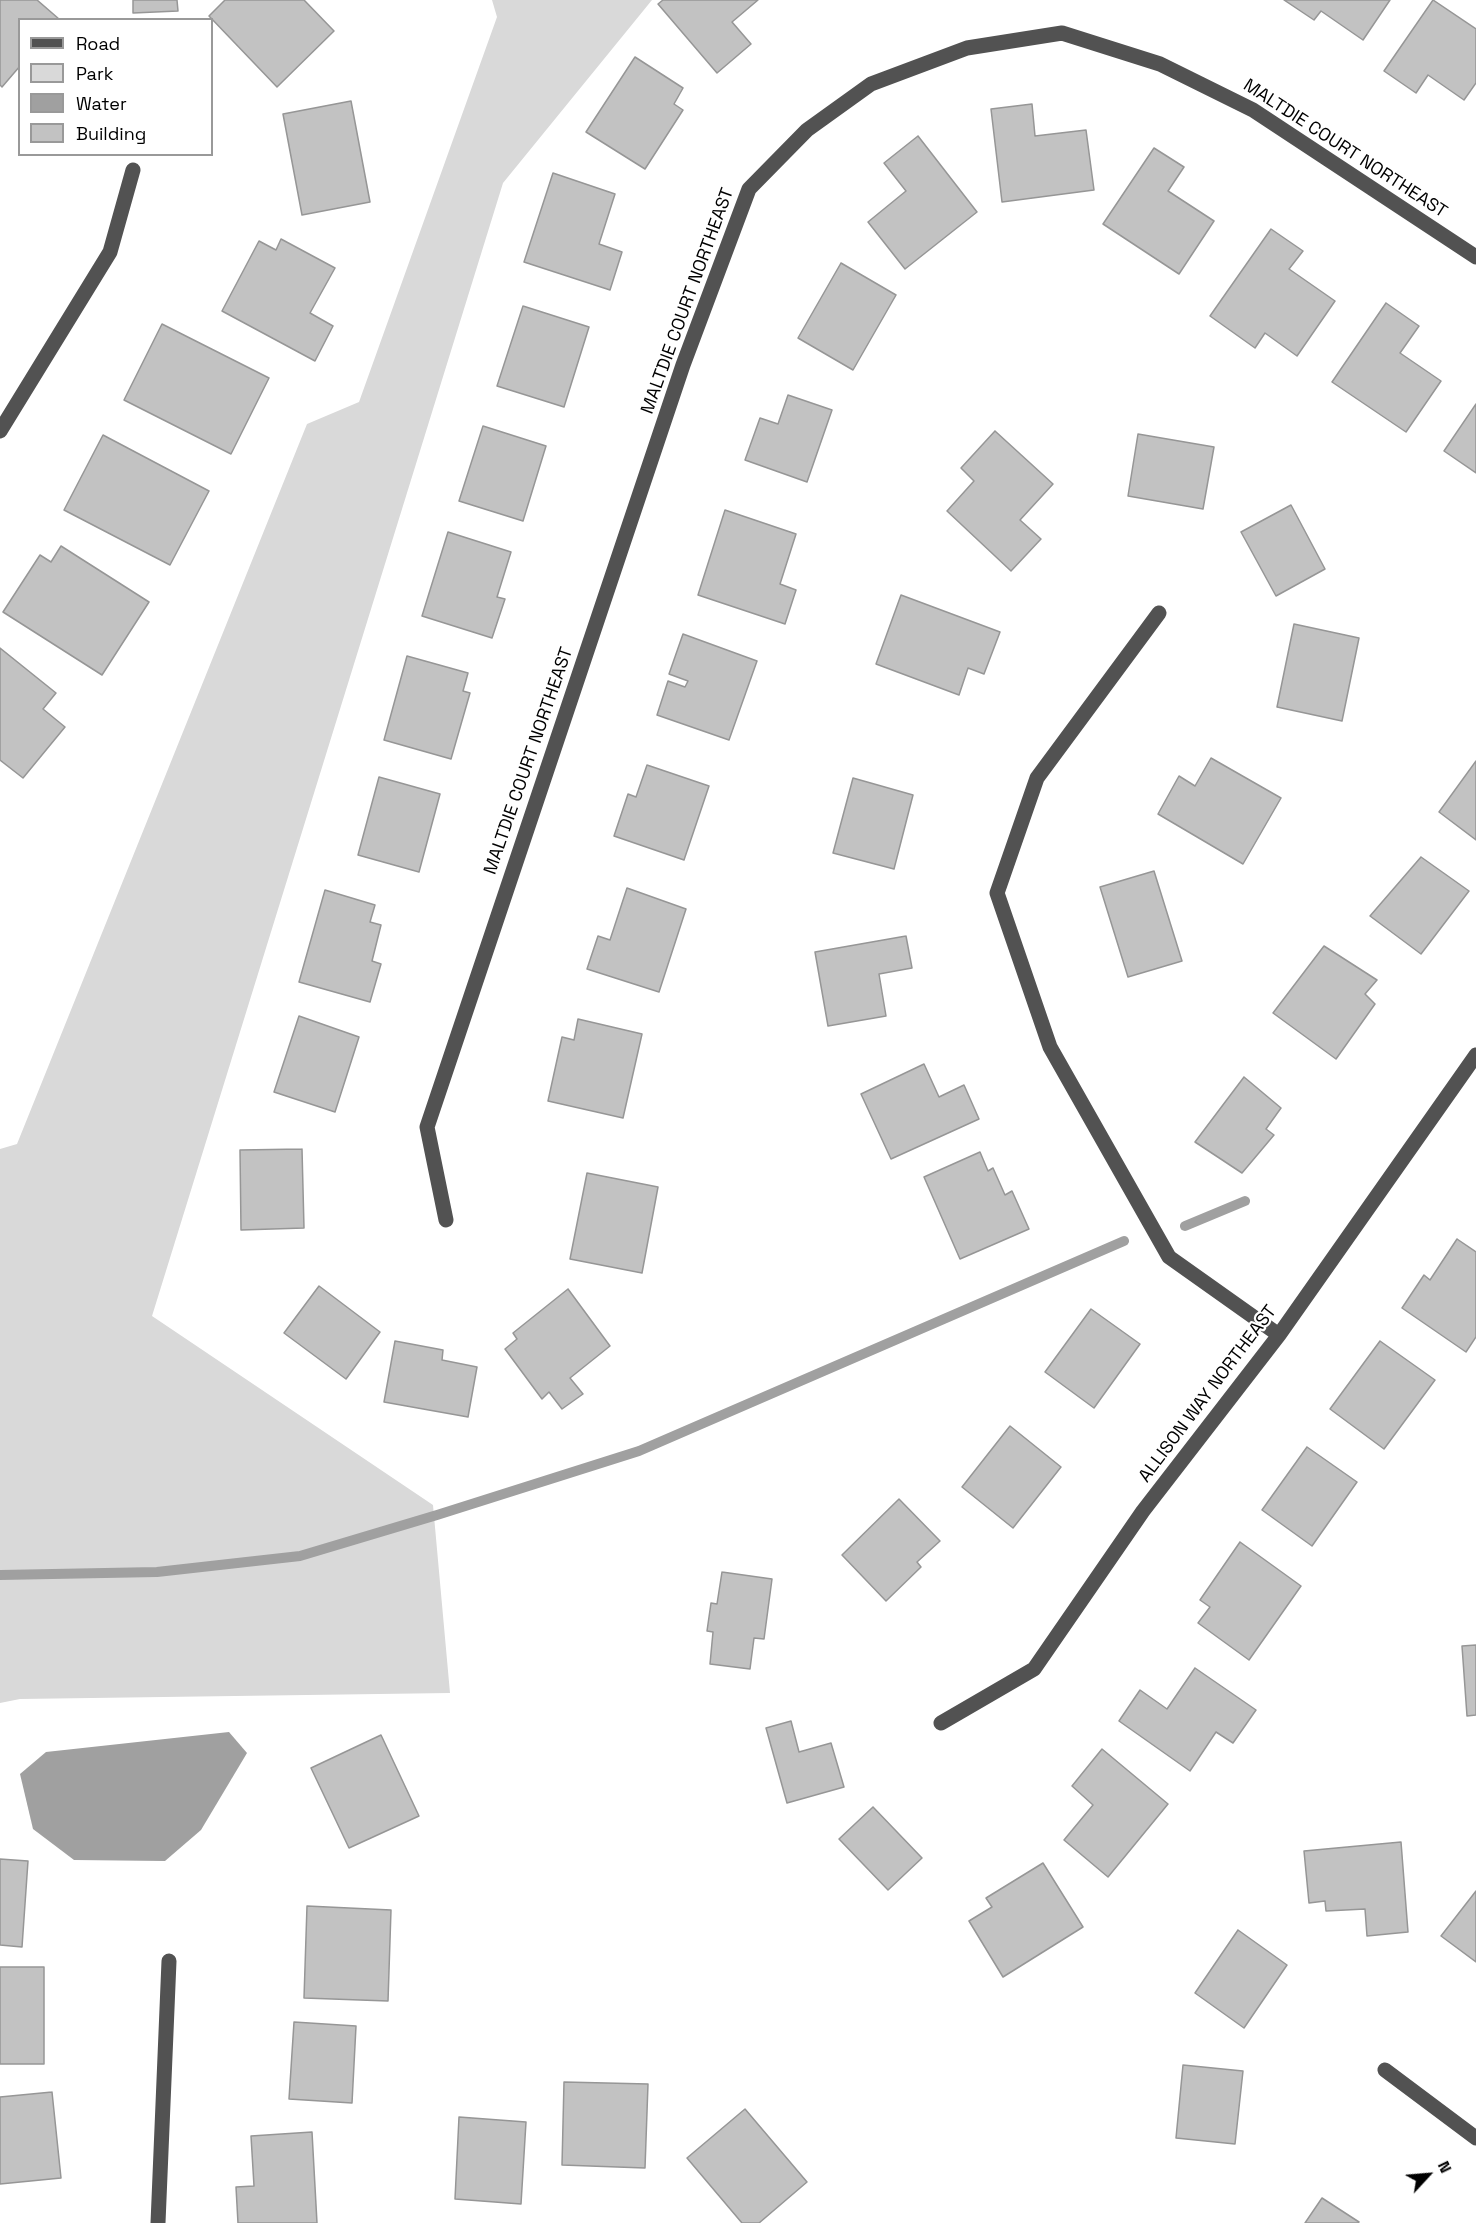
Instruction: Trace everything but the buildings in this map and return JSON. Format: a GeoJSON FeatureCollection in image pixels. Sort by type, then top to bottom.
{"type":"FeatureCollection","features":[{"type":"Feature","properties":{"kind":"street","name":"MALTDIE COURT NORTHEAST"},"geometry":{"type":"LineString","coordinates":[[446,1220],[427,1127],[683,365],[749,189],[807,130],[871,84],[967,48],[1062,33],[1160,64],[1254,110],[1476,256]]}},
{"type":"Feature","properties":{"kind":"street"},"geometry":{"type":"LineString","coordinates":[[0,431],[110,252],[133,170]]}},
{"type":"Feature","properties":{"kind":"street"},"geometry":{"type":"LineString","coordinates":[[1159,613],[1037,778],[997,893],[1050,1047],[1169,1257],[1279,1335]]}},
{"type":"Feature","properties":{"kind":"street","name":"ALLISON WAY NORTHEAST"},"geometry":{"type":"LineString","coordinates":[[941,1723],[1034,1669],[1143,1511],[1279,1335],[1476,1055]]}},
{"type":"Feature","properties":{"kind":"street"},"geometry":{"type":"LineString","coordinates":[[158,2223],[169,1961]]}},
{"type":"Feature","properties":{"kind":"street"},"geometry":{"type":"LineString","coordinates":[[1385,2070],[1476,2138]]}},
{"type":"Feature","properties":{"kind":"green space"},"geometry":{"type":"Polygon","coordinates":[[[492,0],[652,0],[503,183],[152,1316],[433,1505],[450,1693],[20,1699],[0,1703],[0,1149],[17,1144],[307,424],[359,402],[497,17],[492,0]]]}},
{"type":"Feature","properties":{"kind":"water"},"geometry":{"type":"Polygon","coordinates":[[[229,1732],[247,1753],[201,1830],[165,1861],[74,1860],[33,1829],[20,1774],[46,1752],[229,1732]]]}},
{"type":"Feature","properties":{"kind":"waterway"},"geometry":{"type":"LineString","coordinates":[[1185,1226],[1245,1201]]}},
{"type":"Feature","properties":{"kind":"waterway"},"geometry":{"type":"LineString","coordinates":[[0,1575],[157,1572],[300,1556],[639,1451],[1124,1241]]}}]}
